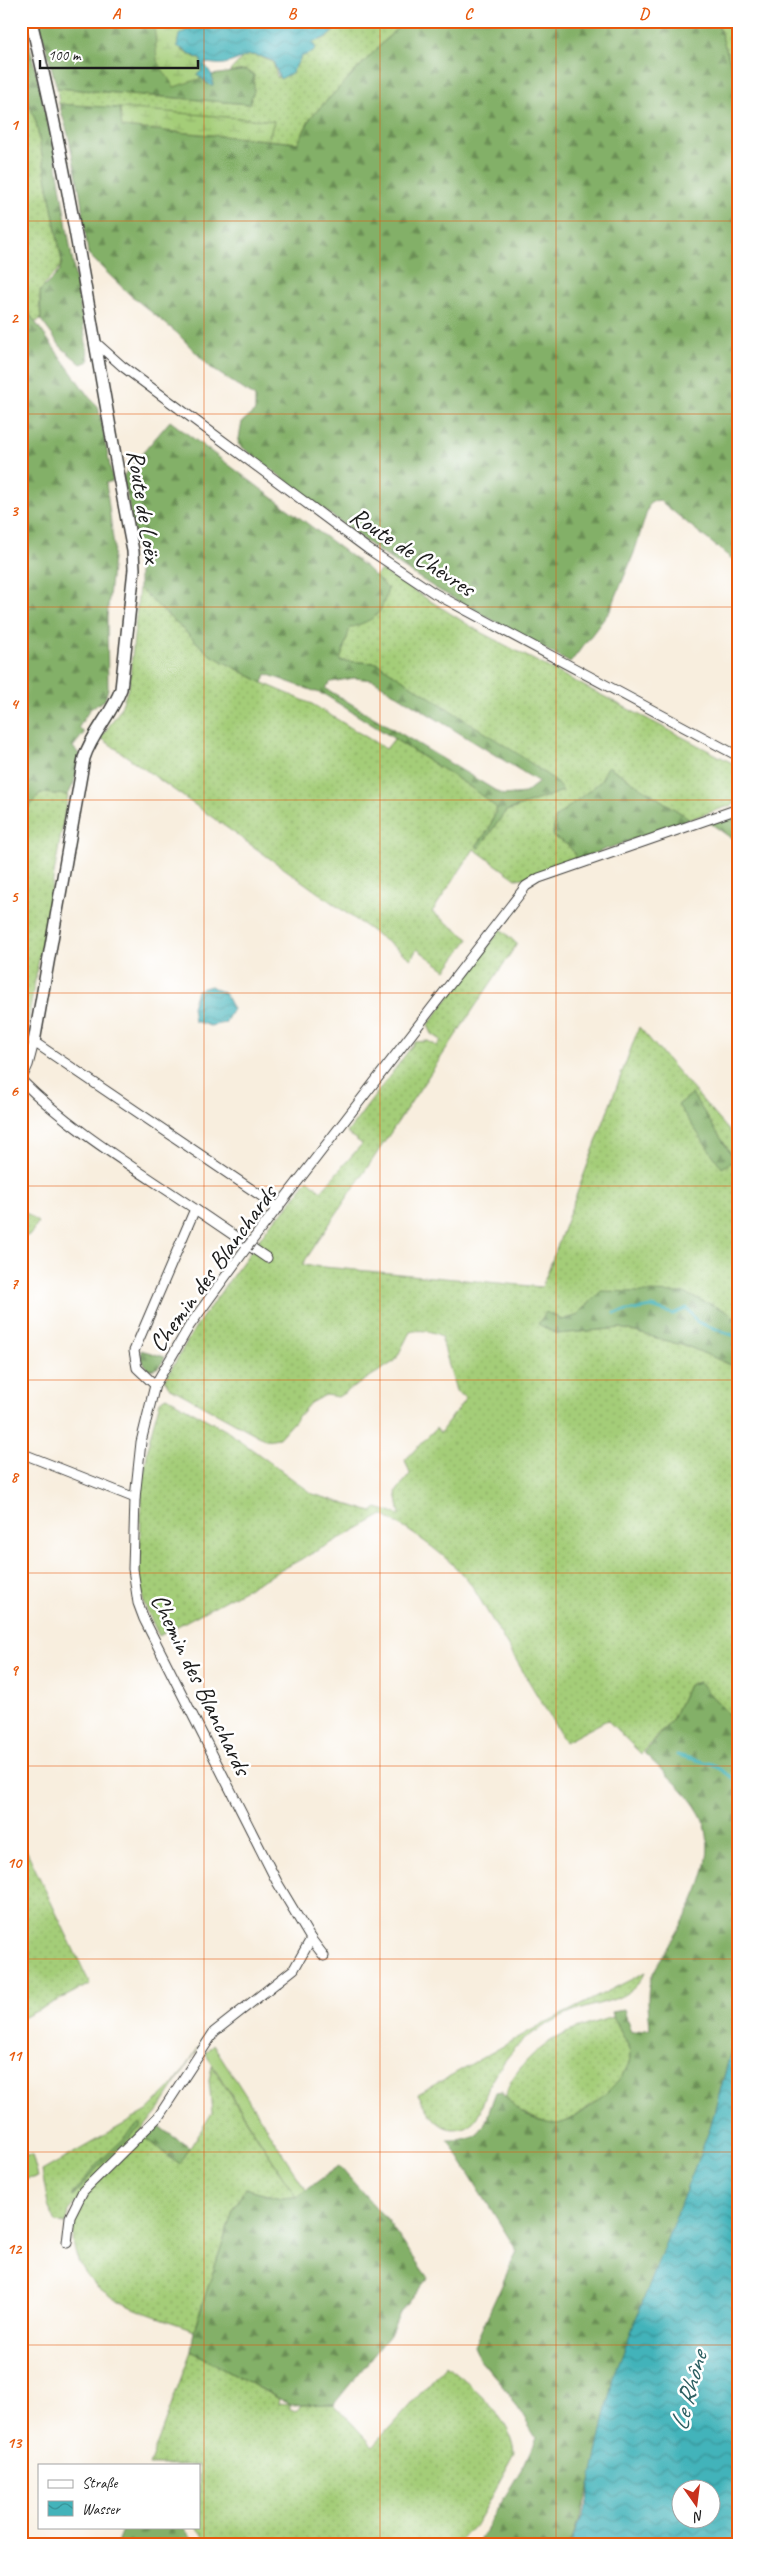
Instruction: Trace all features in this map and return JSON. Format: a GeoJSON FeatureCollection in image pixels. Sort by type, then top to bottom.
{"type":"FeatureCollection","features":[{"type":"Feature","properties":{"kind":"street","name":"Route de Loëx"},"geometry":{"type":"LineString","coordinates":[[21,1080],[28,1065],[34,1042],[82,768],[91,741],[115,704],[120,689],[132,585],[133,551],[92,339],[62,154],[31,21]]}},
{"type":"Feature","properties":{"kind":"street","name":"Route de Chèvres"},"geometry":{"type":"LineString","coordinates":[[92,339],[115,361],[319,513],[368,549],[434,593],[738,756]]}},
{"type":"Feature","properties":{"kind":"street","name":"Chemin des Blanchards"},"geometry":{"type":"LineString","coordinates":[[324,1956],[310,1939],[277,1882],[144,1619],[138,1603],[133,1569],[135,1498],[141,1442],[155,1386],[190,1325],[264,1224],[279,1208],[526,886],[539,878],[738,809]]}},
{"type":"Feature","properties":{"kind":"street"},"geometry":{"type":"LineString","coordinates":[[34,1042],[279,1208]]}},
{"type":"Feature","properties":{"kind":"street"},"geometry":{"type":"LineString","coordinates":[[21,1080],[47,1106],[77,1129],[267,1258]]}},
{"type":"Feature","properties":{"kind":"street"},"geometry":{"type":"LineString","coordinates":[[155,1386],[137,1368],[134,1351],[195,1209]]}},
{"type":"Feature","properties":{"kind":"street"},"geometry":{"type":"LineString","coordinates":[[21,1452],[135,1498]]}},
{"type":"Feature","properties":{"kind":"street"},"geometry":{"type":"LineString","coordinates":[[67,2244],[70,2217],[83,2192],[159,2116],[214,2032],[294,1969],[310,1939]]}},
{"type":"Feature","properties":{"kind":"green space"},"geometry":{"type":"Polygon","coordinates":[[[21,21],[24,21],[55,154],[89,361],[81,364],[61,347],[41,320],[40,291],[59,272],[62,262],[36,122],[21,81],[21,21]]]}},
{"type":"Feature","properties":{"kind":"green space"},"geometry":{"type":"Polygon","coordinates":[[[39,21],[193,21],[202,78],[207,84],[213,81],[212,75],[246,70],[254,75],[254,91],[249,104],[57,88],[39,21]]]}},
{"type":"Feature","properties":{"kind":"green space"},"geometry":{"type":"Polygon","coordinates":[[[154,21],[193,21],[187,30],[179,35],[182,51],[201,60],[202,78],[174,87],[157,61],[154,21]]]}},
{"type":"Feature","properties":{"kind":"green space"},"geometry":{"type":"Polygon","coordinates":[[[339,21],[404,21],[311,117],[298,143],[268,140],[274,121],[59,104],[57,88],[249,104],[246,70],[229,72],[245,55],[259,56],[273,62],[277,77],[292,73],[301,57],[313,52],[312,42],[328,36],[339,21]]]}},
{"type":"Feature","properties":{"kind":"green space"},"geometry":{"type":"Polygon","coordinates":[[[404,21],[717,21],[738,87],[738,564],[659,500],[650,502],[634,553],[610,611],[570,663],[435,588],[378,551],[238,444],[242,422],[255,411],[255,397],[211,368],[177,333],[128,293],[88,254],[80,193],[68,134],[59,104],[120,108],[122,127],[298,143],[311,117],[404,21]]]}},
{"type":"Feature","properties":{"kind":"green space"},"geometry":{"type":"Polygon","coordinates":[[[717,21],[738,21],[738,87],[717,21]]]}},
{"type":"Feature","properties":{"kind":"green space"},"geometry":{"type":"Polygon","coordinates":[[[21,81],[36,122],[62,262],[57,271],[42,288],[40,301],[41,320],[35,322],[21,302],[21,81]]]}},
{"type":"Feature","properties":{"kind":"green space"},"geometry":{"type":"Polygon","coordinates":[[[120,108],[274,121],[268,140],[122,127],[120,108]]]}},
{"type":"Feature","properties":{"kind":"green space"},"geometry":{"type":"Polygon","coordinates":[[[21,302],[89,397],[98,406],[113,481],[106,483],[114,547],[107,618],[108,688],[105,700],[90,709],[79,727],[84,733],[73,747],[80,755],[74,783],[68,795],[40,793],[21,818],[21,302]]]}},
{"type":"Feature","properties":{"kind":"green space"},"geometry":{"type":"Polygon","coordinates":[[[170,421],[367,568],[388,589],[380,611],[372,619],[350,628],[340,661],[377,663],[518,754],[554,780],[563,791],[506,811],[479,848],[476,846],[489,829],[497,808],[469,786],[325,695],[266,674],[263,683],[209,654],[139,588],[139,557],[123,476],[170,421]],[[354,678],[331,682],[325,688],[503,795],[525,793],[539,782],[373,680],[354,678]]]}},
{"type":"Feature","properties":{"kind":"green space"},"geometry":{"type":"Polygon","coordinates":[[[381,570],[480,632],[738,766],[738,803],[690,819],[608,766],[601,781],[589,792],[553,837],[571,848],[576,860],[531,877],[516,879],[474,849],[432,912],[469,939],[446,970],[417,949],[411,959],[101,738],[120,710],[129,686],[139,588],[209,654],[263,683],[312,704],[386,749],[394,739],[469,786],[497,807],[489,829],[476,846],[479,848],[506,811],[517,808],[554,780],[377,663],[326,660],[307,652],[388,589],[375,576],[381,570]]]}},
{"type":"Feature","properties":{"kind":"green space"},"geometry":{"type":"Polygon","coordinates":[[[608,766],[690,819],[576,860],[571,848],[553,837],[555,818],[601,781],[608,766]]]}},
{"type":"Feature","properties":{"kind":"green space"},"geometry":{"type":"Polygon","coordinates":[[[40,793],[68,795],[21,1060],[21,818],[40,793]]]}},
{"type":"Feature","properties":{"kind":"green space"},"geometry":{"type":"Polygon","coordinates":[[[738,814],[738,843],[710,823],[738,814]]]}},
{"type":"Feature","properties":{"kind":"green space"},"geometry":{"type":"Polygon","coordinates":[[[501,929],[517,944],[302,1265],[542,1287],[639,1027],[738,1141],[738,1315],[733,1318],[590,1301],[576,1316],[562,1320],[554,1315],[557,1334],[621,1328],[689,1347],[738,1368],[738,1725],[699,1682],[688,1685],[672,1720],[641,1754],[607,1720],[565,1742],[472,1586],[453,1565],[431,1546],[383,1515],[159,1636],[145,1606],[139,1583],[142,1485],[150,1436],[160,1401],[167,1397],[227,1431],[313,1494],[372,1512],[377,1508],[400,1515],[396,1492],[410,1474],[405,1460],[436,1428],[440,1433],[466,1398],[456,1391],[441,1336],[426,1331],[410,1332],[395,1361],[338,1397],[325,1395],[310,1403],[279,1438],[266,1440],[169,1387],[165,1380],[196,1326],[272,1222],[285,1210],[308,1179],[321,1191],[362,1144],[347,1133],[415,1042],[428,1041],[437,1046],[441,1040],[432,1034],[428,1025],[501,929]],[[692,1094],[678,1105],[723,1167],[735,1160],[692,1094]]]}},
{"type":"Feature","properties":{"kind":"green space"},"geometry":{"type":"Polygon","coordinates":[[[692,1094],[735,1160],[722,1168],[678,1105],[692,1094]]]}},
{"type":"Feature","properties":{"kind":"green space"},"geometry":{"type":"Polygon","coordinates":[[[21,1209],[38,1222],[31,1234],[21,1239],[21,1209]]]}},
{"type":"Feature","properties":{"kind":"green space"},"geometry":{"type":"Polygon","coordinates":[[[601,1291],[684,1293],[729,1312],[733,1318],[738,1315],[738,1368],[689,1347],[621,1328],[557,1334],[538,1324],[546,1312],[562,1320],[576,1316],[601,1291]]]}},
{"type":"Feature","properties":{"kind":"green space"},"geometry":{"type":"Polygon","coordinates":[[[141,1350],[165,1357],[158,1367],[147,1369],[141,1358],[141,1350]]]}},
{"type":"Feature","properties":{"kind":"green space"},"geometry":{"type":"Polygon","coordinates":[[[699,1682],[738,1725],[738,2025],[710,2128],[570,2545],[476,2545],[525,2463],[536,2438],[509,2393],[479,2358],[474,2346],[517,2251],[448,2140],[471,2137],[478,2133],[486,2120],[496,2092],[502,2091],[524,2114],[539,2121],[555,2124],[575,2117],[611,2088],[627,2067],[630,2052],[612,2012],[624,2010],[631,2032],[650,2028],[648,1999],[651,1978],[684,1921],[700,1886],[708,1849],[706,1831],[695,1805],[682,1789],[644,1753],[672,1720],[688,1685],[699,1682]]]}},
{"type":"Feature","properties":{"kind":"green space"},"geometry":{"type":"Polygon","coordinates":[[[21,1839],[90,1984],[21,2019],[21,1839]]]}},
{"type":"Feature","properties":{"kind":"green space"},"geometry":{"type":"Polygon","coordinates":[[[646,1972],[640,1982],[624,1995],[564,2016],[523,2041],[506,2059],[489,2086],[477,2117],[468,2126],[453,2129],[440,2124],[430,2113],[418,2094],[537,2027],[646,1972]]]}},
{"type":"Feature","properties":{"kind":"green space"},"geometry":{"type":"Polygon","coordinates":[[[613,2017],[628,2046],[630,2062],[620,2081],[609,2092],[574,2117],[559,2124],[540,2121],[516,2109],[507,2101],[509,2084],[519,2069],[538,2050],[568,2032],[613,2017]]]}},
{"type":"Feature","properties":{"kind":"green space"},"geometry":{"type":"Polygon","coordinates":[[[213,2044],[306,2190],[296,2197],[205,2053],[213,2044]]]}},
{"type":"Feature","properties":{"kind":"green space"},"geometry":{"type":"Polygon","coordinates":[[[199,2047],[156,2114],[69,2211],[65,2224],[56,2223],[48,2205],[42,2171],[147,2111],[175,2083],[199,2047]]]}},
{"type":"Feature","properties":{"kind":"green space"},"geometry":{"type":"Polygon","coordinates":[[[212,2066],[296,2197],[281,2198],[245,2188],[233,2211],[194,2330],[124,2304],[103,2291],[91,2281],[76,2257],[73,2230],[81,2203],[89,2190],[145,2137],[179,2165],[212,2113],[209,2080],[212,2066]]]}},
{"type":"Feature","properties":{"kind":"green space"},"geometry":{"type":"Polygon","coordinates":[[[140,2123],[142,2126],[99,2166],[73,2197],[71,2196],[97,2164],[140,2123]]]}},
{"type":"Feature","properties":{"kind":"green space"},"geometry":{"type":"Polygon","coordinates":[[[158,2126],[190,2148],[179,2165],[145,2137],[158,2126]]]}},
{"type":"Feature","properties":{"kind":"green space"},"geometry":{"type":"Polygon","coordinates":[[[32,2155],[38,2177],[21,2180],[21,2157],[32,2155]]]}},
{"type":"Feature","properties":{"kind":"green space"},"geometry":{"type":"Polygon","coordinates":[[[339,2166],[387,2220],[428,2278],[400,2312],[390,2335],[334,2404],[291,2405],[191,2351],[194,2330],[233,2211],[245,2188],[281,2198],[296,2197],[339,2166]]]}},
{"type":"Feature","properties":{"kind":"green space"},"geometry":{"type":"Polygon","coordinates":[[[191,2351],[279,2399],[278,2404],[291,2405],[291,2409],[297,2411],[301,2405],[334,2404],[373,2446],[446,2365],[478,2393],[498,2415],[512,2440],[515,2453],[476,2524],[457,2545],[210,2545],[197,2528],[200,2528],[200,2464],[149,2464],[191,2351]]]}},
{"type":"Feature","properties":{"kind":"green space"},"geometry":{"type":"Polygon","coordinates":[[[123,2528],[184,2528],[197,2545],[116,2545],[123,2528]]]}},
{"type":"Feature","properties":{"kind":"water"},"geometry":{"type":"Polygon","coordinates":[[[193,21],[339,21],[328,36],[312,42],[316,48],[313,52],[301,57],[292,73],[280,79],[273,61],[252,55],[224,64],[204,63],[212,75],[213,85],[211,86],[197,74],[202,71],[201,60],[177,46],[179,35],[187,30],[193,21]]]}},
{"type":"Feature","properties":{"kind":"water"},"geometry":{"type":"Polygon","coordinates":[[[211,986],[225,994],[233,1009],[225,1023],[210,1026],[194,1021],[192,1007],[197,990],[211,986]]]}},
{"type":"Feature","properties":{"kind":"water","name":"Le Rhône"},"geometry":{"type":"Polygon","coordinates":[[[738,2025],[738,2545],[570,2545],[587,2501],[613,2378],[710,2128],[738,2025]]]}},
{"type":"Feature","properties":{"kind":"waterway"},"geometry":{"type":"LineString","coordinates":[[615,1313],[652,1307],[673,1314],[687,1308],[697,1322],[738,1337]]}},
{"type":"Feature","properties":{"kind":"waterway"},"geometry":{"type":"LineString","coordinates":[[677,1755],[712,1764],[738,1781]]}}]}
